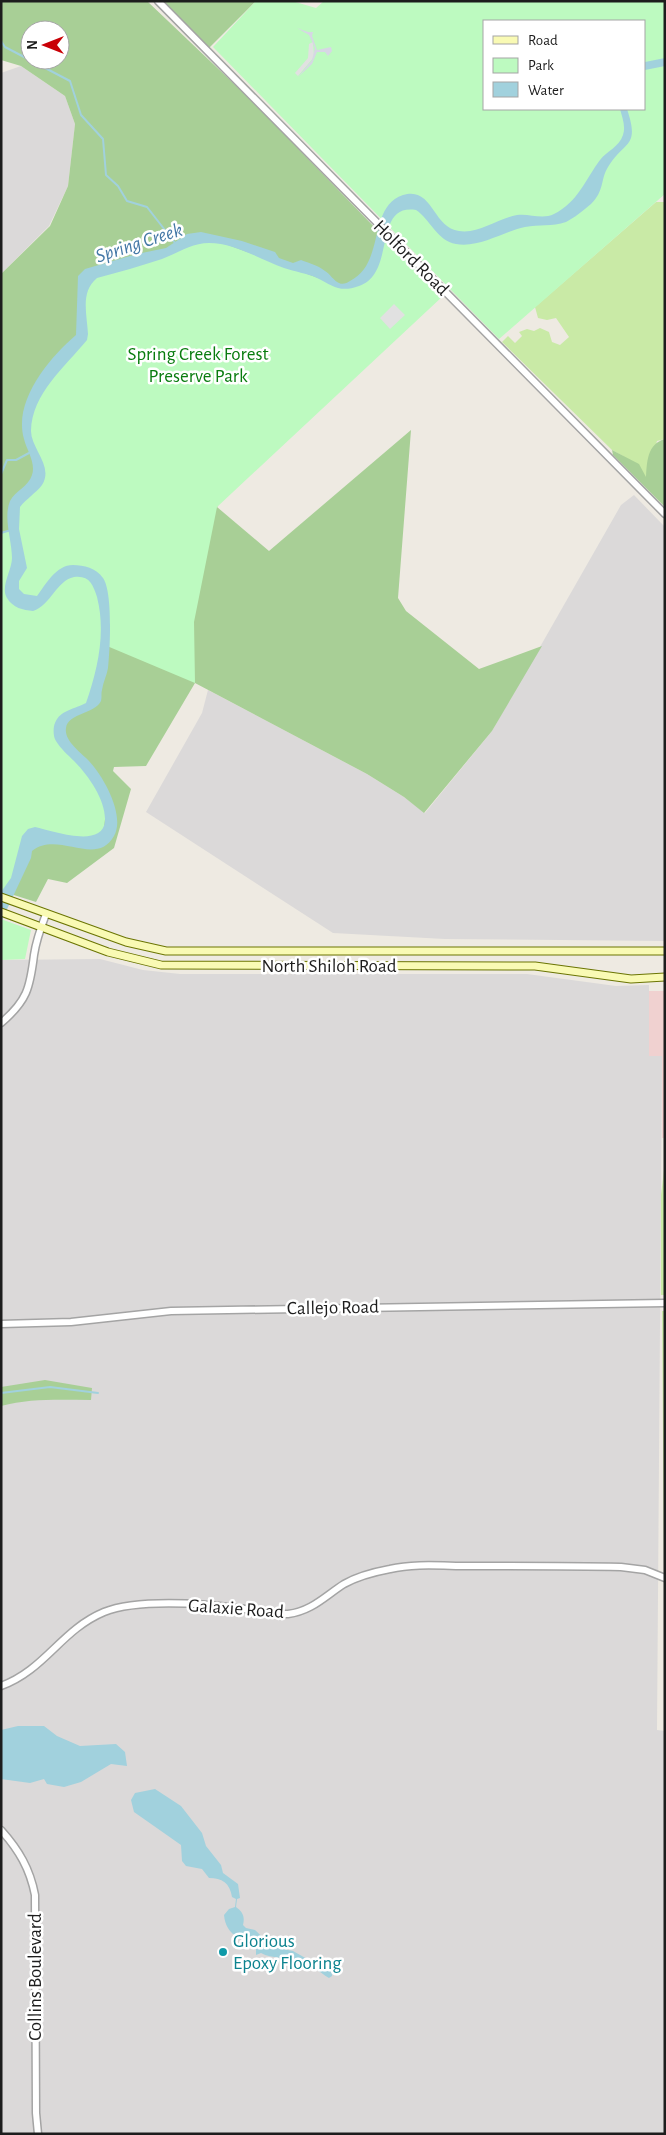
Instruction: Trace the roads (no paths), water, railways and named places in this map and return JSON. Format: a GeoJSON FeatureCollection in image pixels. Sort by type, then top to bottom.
{"type":"FeatureCollection","features":[{"type":"Feature","properties":{"kind":"main road","name":"North Shiloh Road"},"geometry":{"type":"LineString","coordinates":[[1,898],[132,944],[173,952],[665,951]]}},
{"type":"Feature","properties":{"kind":"main road","name":"North Shiloh Road"},"geometry":{"type":"LineString","coordinates":[[1,912],[121,956],[161,965],[535,966],[631,979],[665,977]]}},
{"type":"Feature","properties":{"kind":"street","name":"Holford Road"},"geometry":{"type":"LineString","coordinates":[[158,1],[665,514]]}},
{"type":"Feature","properties":{"kind":"street"},"geometry":{"type":"LineString","coordinates":[[1,1023],[15,1011],[28,991],[41,928],[46,914]]}},
{"type":"Feature","properties":{"kind":"street","name":"Callejo Road"},"geometry":{"type":"LineString","coordinates":[[1,1324],[71,1322],[162,1312],[665,1303]]}},
{"type":"Feature","properties":{"kind":"street","name":"Galaxie Road"},"geometry":{"type":"LineString","coordinates":[[1,1686],[17,1680],[35,1668],[66,1636],[81,1624],[105,1612],[129,1606],[224,1606],[286,1614],[307,1610],[357,1577],[398,1568],[620,1567],[645,1570],[665,1578]]}},
{"type":"Feature","properties":{"kind":"street","name":"Collins Boulevard"},"geometry":{"type":"LineString","coordinates":[[1,1830],[25,1862],[35,1895],[36,2118],[38,2134]]}},
{"type":"Feature","properties":{"kind":"water"},"geometry":{"type":"Polygon","coordinates":[[[665,58],[665,66],[646,70],[646,62],[665,58]]]}},
{"type":"Feature","properties":{"kind":"water"},"geometry":{"type":"Polygon","coordinates":[[[620,110],[627,110],[632,131],[629,143],[608,167],[595,199],[566,222],[516,229],[482,242],[465,245],[449,242],[444,239],[416,210],[402,211],[394,217],[389,228],[378,268],[371,279],[359,286],[347,289],[337,288],[313,276],[284,268],[238,249],[209,243],[191,246],[162,259],[97,278],[92,284],[86,297],[87,340],[51,381],[37,405],[33,417],[32,438],[44,464],[45,478],[40,488],[20,507],[19,529],[27,568],[19,581],[19,589],[24,594],[37,596],[61,568],[73,565],[93,569],[103,578],[106,585],[110,608],[109,648],[108,668],[101,701],[93,709],[71,719],[66,732],[67,737],[76,749],[92,765],[105,784],[115,806],[117,827],[114,836],[106,845],[97,849],[53,844],[42,846],[32,851],[31,858],[1,922],[1,892],[11,878],[22,836],[28,829],[35,827],[76,836],[87,836],[96,834],[102,829],[105,821],[103,805],[95,788],[58,744],[54,732],[55,723],[60,715],[86,703],[94,677],[101,637],[101,624],[100,610],[94,588],[90,581],[83,577],[68,579],[44,604],[33,611],[15,606],[5,594],[12,558],[7,515],[8,508],[12,497],[30,479],[33,470],[24,439],[22,425],[24,410],[28,395],[45,368],[76,335],[78,276],[85,269],[166,248],[187,234],[201,232],[242,241],[275,252],[279,258],[293,263],[301,260],[323,269],[337,282],[345,284],[361,273],[368,262],[380,223],[392,201],[403,195],[413,194],[421,196],[443,222],[450,228],[459,231],[474,230],[517,215],[549,216],[562,209],[575,197],[600,160],[616,146],[623,135],[620,110]]]}},
{"type":"Feature","properties":{"kind":"water"},"geometry":{"type":"Polygon","coordinates":[[[18,1726],[44,1726],[57,1736],[80,1746],[116,1744],[125,1752],[127,1766],[111,1764],[81,1782],[64,1787],[47,1784],[44,1779],[30,1783],[1,1779],[1,1730],[18,1726]]]}},
{"type":"Feature","properties":{"kind":"water"},"geometry":{"type":"Polygon","coordinates":[[[155,1789],[181,1806],[202,1833],[206,1846],[221,1865],[223,1873],[238,1884],[240,1898],[237,1899],[236,1907],[243,1915],[243,1925],[246,1928],[255,1930],[273,1947],[293,1951],[309,1960],[330,1963],[333,1967],[332,1976],[329,1978],[303,1961],[261,1953],[256,1955],[256,1948],[231,1932],[225,1922],[224,1915],[229,1909],[235,1907],[236,1899],[232,1897],[225,1882],[209,1878],[202,1869],[186,1866],[182,1861],[181,1845],[134,1812],[131,1800],[135,1793],[155,1789]]]}},
{"type":"Feature","properties":{"kind":"waterway","name":"Spring Creek"},"geometry":{"type":"LineString","coordinates":[[1,41],[5,47],[70,81],[81,115],[103,139],[106,175],[118,186],[127,201],[147,207],[175,243]]}},
{"type":"Feature","properties":{"kind":"waterway"},"geometry":{"type":"LineString","coordinates":[[1,474],[7,460],[16,460],[29,453]]}},
{"type":"Feature","properties":{"kind":"waterway"},"geometry":{"type":"LineString","coordinates":[[1,533],[11,530]]}},
{"type":"Feature","properties":{"kind":"waterway"},"geometry":{"type":"LineString","coordinates":[[1,1393],[50,1387],[98,1393]]}},
{"type":"Feature","properties":{"kind":"place","name":"Glorious Epoxy Flooring"},"geometry":{"type":"Point","coordinates":[223,1952]}},
{"type":"Feature","properties":{"kind":"park label","name":"Spring Creek Forest Preserve Park"},"geometry":{"type":"Point","coordinates":[198,365]}}]}
